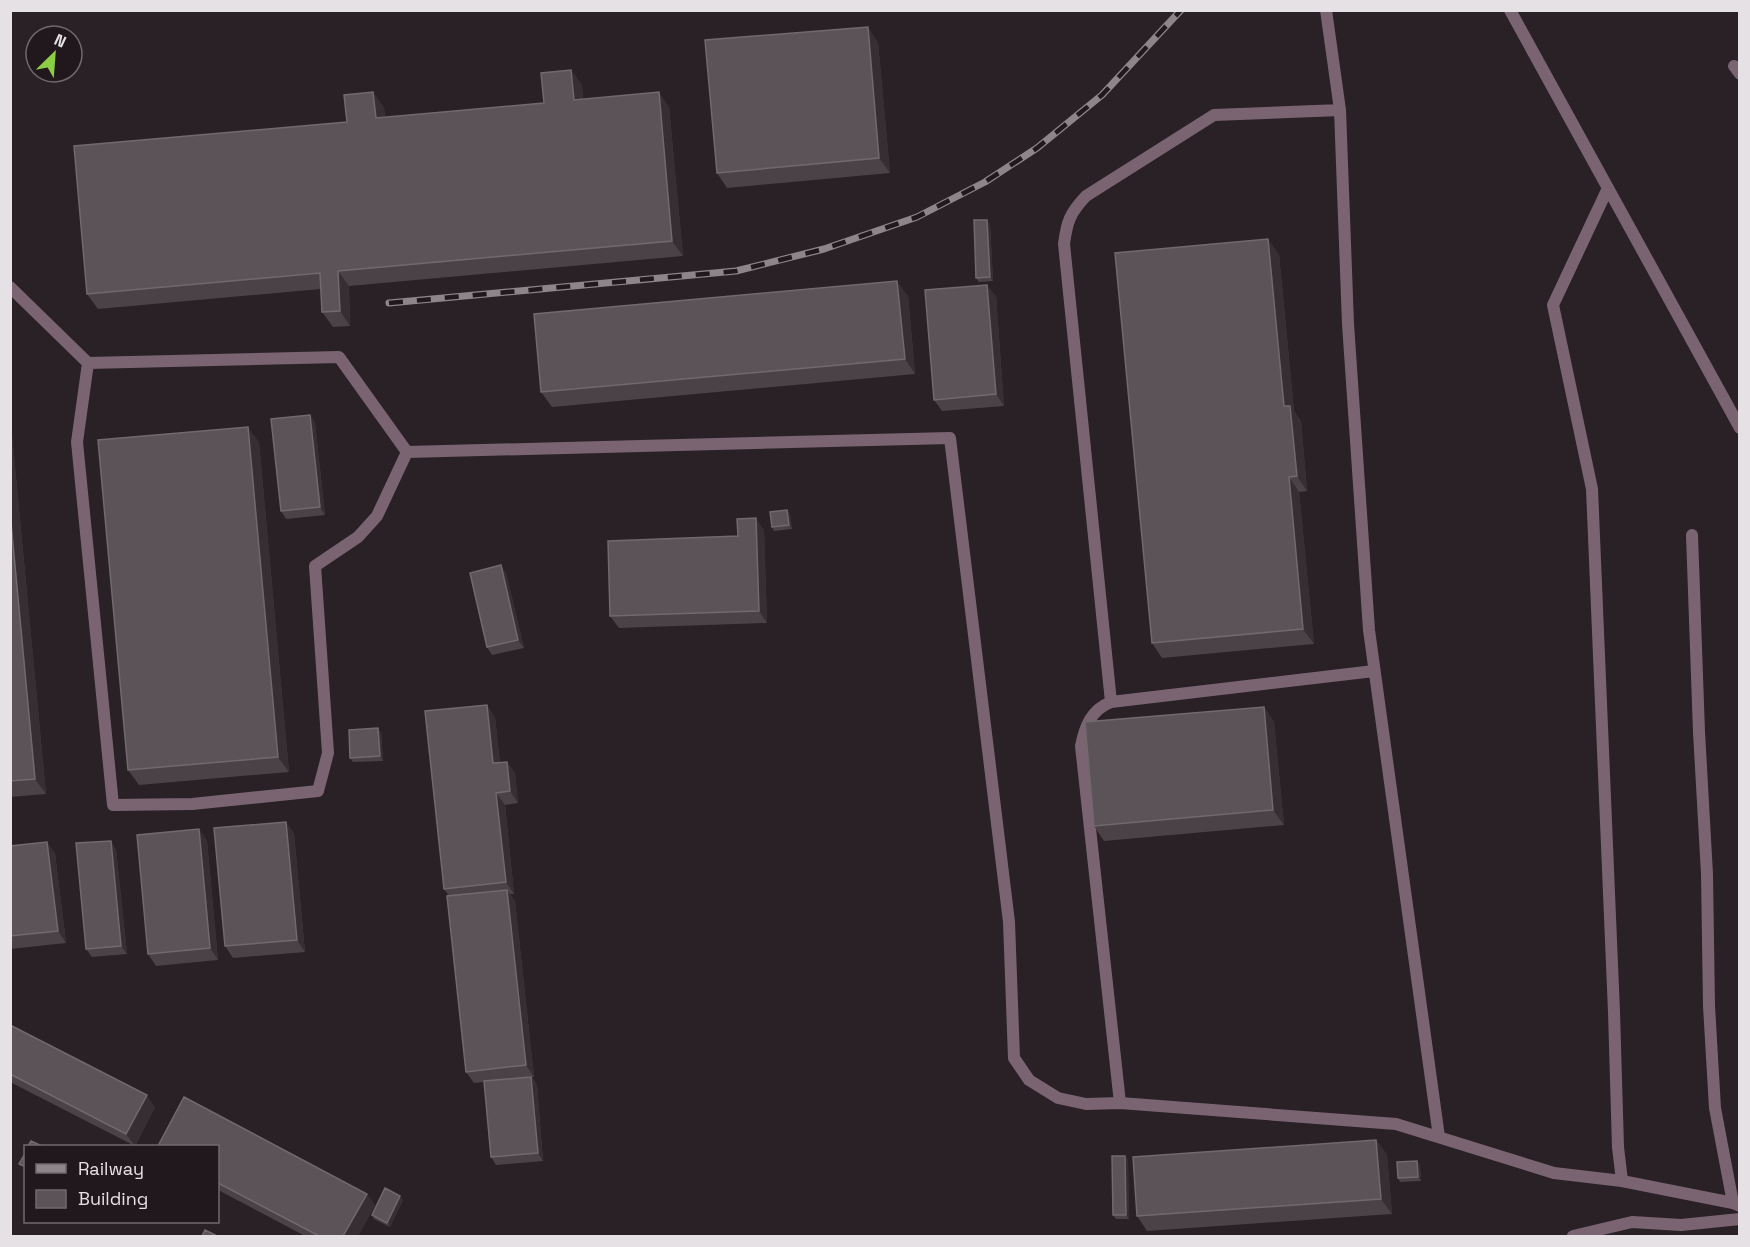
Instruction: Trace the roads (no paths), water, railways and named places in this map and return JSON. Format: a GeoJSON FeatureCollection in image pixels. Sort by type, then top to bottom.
{"type":"FeatureCollection","features":[{"type":"Feature","properties":{"kind":"lane"},"geometry":{"type":"LineString","coordinates":[[1326,10],[1340,110],[1348,324],[1369,630],[1439,1137]]}},
{"type":"Feature","properties":{"kind":"lane"},"geometry":{"type":"LineString","coordinates":[[1510,10],[1740,428]]}},
{"type":"Feature","properties":{"kind":"lane"},"geometry":{"type":"LineString","coordinates":[[1111,702],[1064,244],[1067,224],[1073,209],[1086,196],[1214,115],[1340,110]]}},
{"type":"Feature","properties":{"kind":"lane"},"geometry":{"type":"LineString","coordinates":[[1608,188],[1553,305],[1592,489],[1618,1147],[1622,1181]]}},
{"type":"Feature","properties":{"kind":"lane"},"geometry":{"type":"LineString","coordinates":[[10,287],[88,363],[339,357],[407,452]]}},
{"type":"Feature","properties":{"kind":"lane"},"geometry":{"type":"LineString","coordinates":[[88,363],[77,442],[113,805],[192,804],[318,790],[328,753],[315,566],[358,537],[377,516],[407,452]]}},
{"type":"Feature","properties":{"kind":"lane"},"geometry":{"type":"LineString","coordinates":[[407,452],[950,438],[1009,922],[1014,1058],[1029,1080],[1058,1098],[1086,1104],[1120,1103],[1396,1124],[1554,1173],[1622,1181],[1736,1205],[1714,1097],[1692,535]]}},
{"type":"Feature","properties":{"kind":"lane"},"geometry":{"type":"LineString","coordinates":[[1120,1103],[1081,746],[1089,719],[1104,705],[1111,702],[1374,671]]}},
{"type":"Feature","properties":{"kind":"lane"},"geometry":{"type":"LineString","coordinates":[[1573,1236],[1632,1222],[1681,1225],[1740,1219]]}},
{"type":"Feature","properties":{"kind":"railway"},"geometry":{"type":"LineString","coordinates":[[389,303],[736,271],[824,249],[917,217],[985,182],[1037,148],[1102,95],[1181,10]]}}]}
